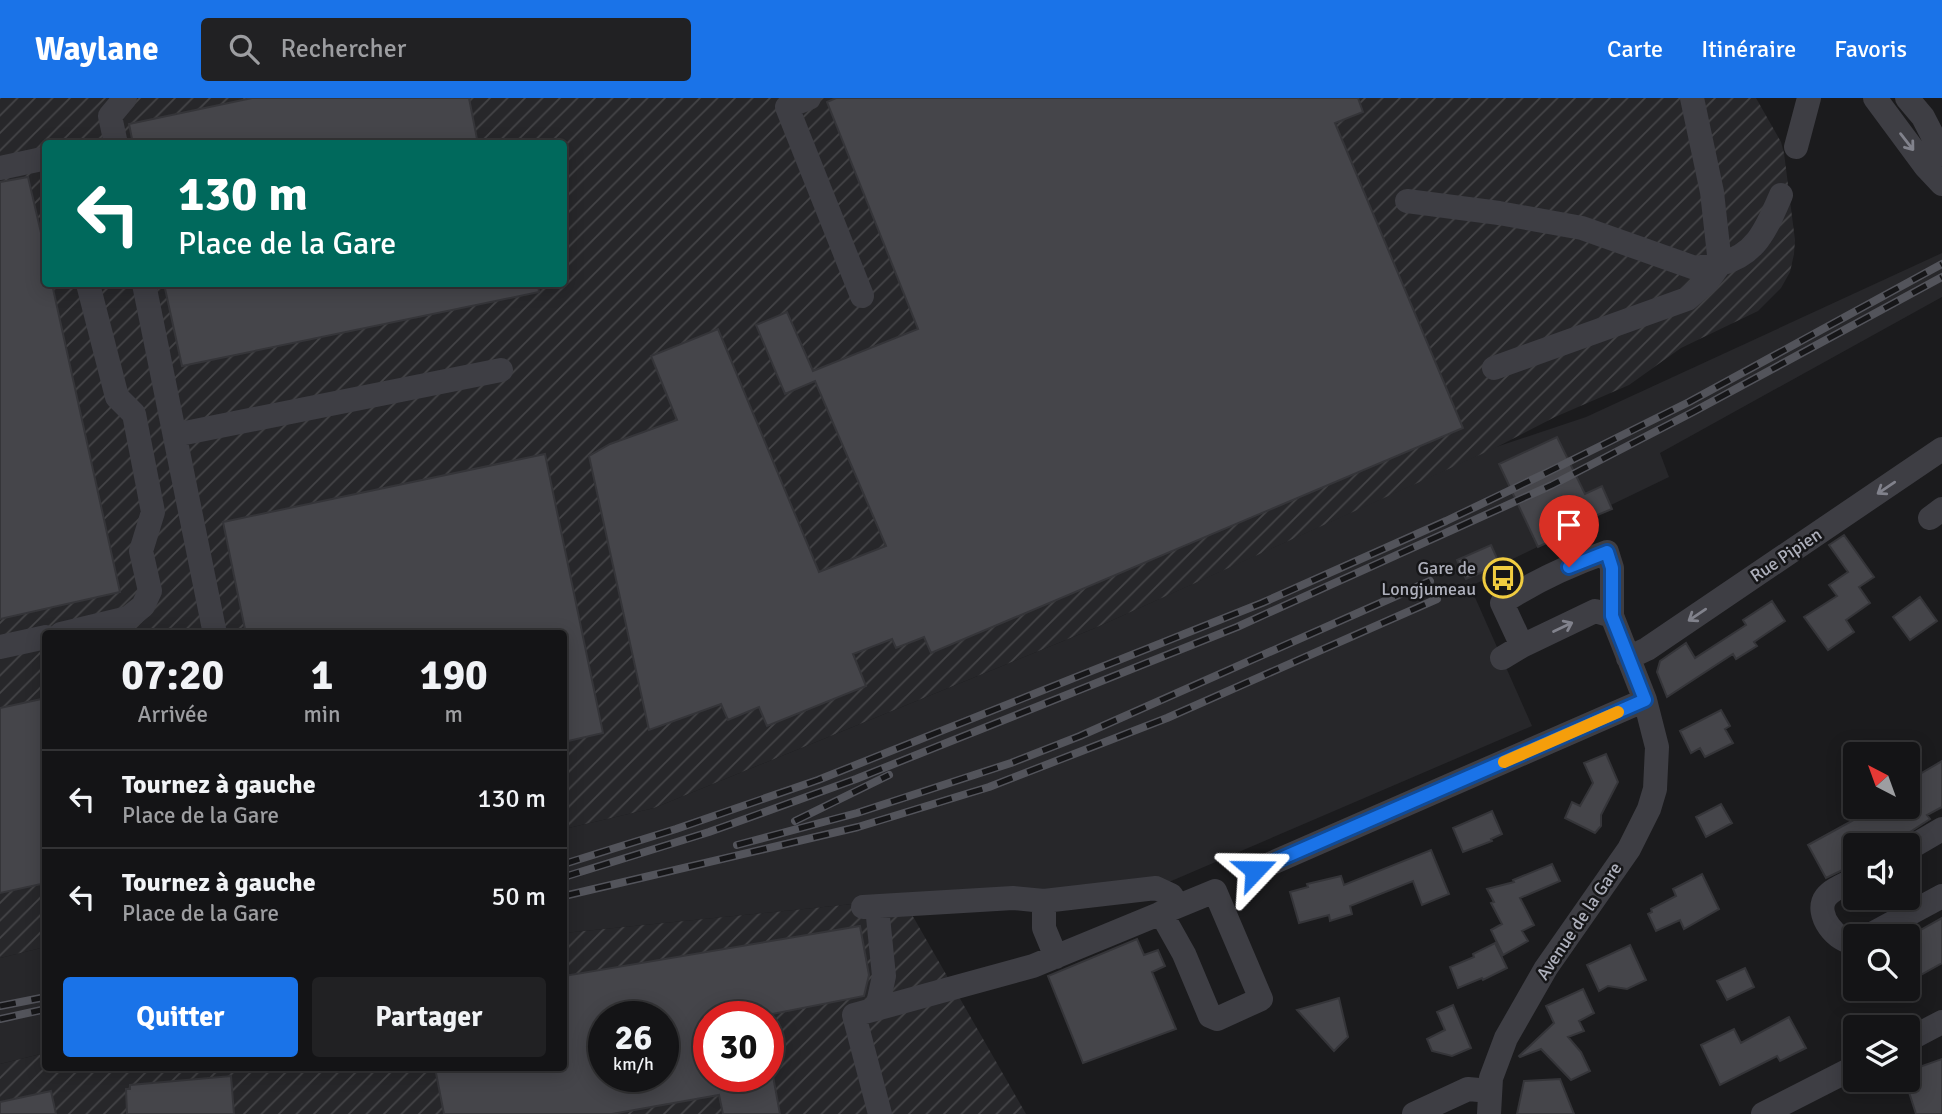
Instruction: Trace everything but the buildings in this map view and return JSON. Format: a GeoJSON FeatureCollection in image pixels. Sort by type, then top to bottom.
{"type":"FeatureCollection","features":[{"type":"Feature","properties":{"kind":"street"},"geometry":{"type":"LineString","coordinates":[[115,140],[110,116],[125,98]]}},
{"type":"Feature","properties":{"kind":"street"},"geometry":{"type":"LineString","coordinates":[[809,98],[787,107],[862,296]]}},
{"type":"Feature","properties":{"kind":"street"},"geometry":{"type":"LineString","coordinates":[[1493,368],[1687,299],[1706,282],[1720,264],[1712,192],[1692,98]]}},
{"type":"Feature","properties":{"kind":"street"},"geometry":{"type":"LineString","coordinates":[[1796,147],[1809,98]]}},
{"type":"Feature","properties":{"kind":"street"},"geometry":{"type":"LineString","coordinates":[[1875,98],[1926,167],[1942,184]]}},
{"type":"Feature","properties":{"kind":"street"},"geometry":{"type":"LineString","coordinates":[[1907,98],[1923,117],[1942,154]]}},
{"type":"Feature","properties":{"kind":"street"},"geometry":{"type":"LineString","coordinates":[[0,168],[42,159]]}},
{"type":"Feature","properties":{"kind":"street"},"geometry":{"type":"LineString","coordinates":[[1407,201],[1582,228],[1695,268],[1733,261],[1748,252],[1763,235],[1781,195]]}},
{"type":"Feature","properties":{"kind":"street"},"geometry":{"type":"LineString","coordinates":[[78,630],[128,618],[143,606],[149,591],[141,551],[153,512],[134,414],[117,397],[90,287]]}},
{"type":"Feature","properties":{"kind":"street"},"geometry":{"type":"LineString","coordinates":[[145,287],[214,630]]}},
{"type":"Feature","properties":{"kind":"street"},"geometry":{"type":"LineString","coordinates":[[175,435],[501,370]]}},
{"type":"Feature","properties":{"kind":"street","name":"Rue Pipien"},"geometry":{"type":"LineString","coordinates":[[1628,658],[1647,649],[1942,449]]}},
{"type":"Feature","properties":{"kind":"street"},"geometry":{"type":"LineString","coordinates":[[1607,552],[1612,568],[1612,616],[1595,611],[1512,652],[1502,603],[1527,587],[1581,561],[1607,552]]}},
{"type":"Feature","properties":{"kind":"street","name":"Avenue de la Gare"},"geometry":{"type":"LineString","coordinates":[[1490,1102],[1491,1077],[1506,1038],[1546,968],[1629,849],[1655,789],[1657,747],[1652,725],[1612,616]]}},
{"type":"Feature","properties":{"kind":"street"},"geometry":{"type":"LineString","coordinates":[[0,647],[42,638]]}},
{"type":"Feature","properties":{"kind":"street"},"geometry":{"type":"LineString","coordinates":[[1255,870],[1645,700]]}},
{"type":"Feature","properties":{"kind":"street"},"geometry":{"type":"LineString","coordinates":[[1920,842],[1942,830]]}},
{"type":"Feature","properties":{"kind":"street"},"geometry":{"type":"LineString","coordinates":[[1843,886],[1826,896],[1822,905],[1824,916],[1843,940]]}},
{"type":"Feature","properties":{"kind":"street"},"geometry":{"type":"LineString","coordinates":[[877,1008],[884,976],[870,907],[1013,898],[1044,901],[1156,888],[1171,895],[1170,909],[1184,954],[1210,1016],[1217,1019],[1261,999],[1215,891],[1170,909],[1033,966],[854,1015],[880,1114]]}},
{"type":"Feature","properties":{"kind":"street"},"geometry":{"type":"LineString","coordinates":[[1890,924],[1942,896]]}},
{"type":"Feature","properties":{"kind":"street"},"geometry":{"type":"LineString","coordinates":[[1044,901],[1044,928],[1056,957]]}},
{"type":"Feature","properties":{"kind":"street"},"geometry":{"type":"LineString","coordinates":[[1920,1034],[1942,1022]]}},
{"type":"Feature","properties":{"kind":"street"},"geometry":{"type":"LineString","coordinates":[[1763,1114],[1843,1073]]}},
{"type":"Feature","properties":{"kind":"street"},"geometry":{"type":"LineString","coordinates":[[1414,1114],[1468,1089],[1490,1102]]}},
{"type":"Feature","properties":{"kind":"shaded area"},"geometry":{"type":"Polygon","coordinates":[[[0,98],[1756,98],[1781,142],[1795,240],[1794,254],[1790,272],[1781,288],[1758,311],[1681,348],[1629,385],[1555,417],[1493,449],[1095,628],[654,808],[567,828],[567,630],[42,630],[42,948],[0,958],[0,98]]]}},
{"type":"Feature","properties":{"kind":"shaded area"},"geometry":{"type":"Polygon","coordinates":[[[1942,253],[1942,297],[1660,453],[1669,477],[1611,505],[1612,509],[1596,516],[1597,520],[1582,529],[1556,542],[1554,539],[1482,574],[1484,580],[1470,586],[1532,726],[1162,885],[903,899],[567,933],[567,828],[654,808],[1095,628],[1496,447],[1586,417],[1942,253]]]}},
{"type":"Feature","properties":{"kind":"shaded area"},"geometry":{"type":"Polygon","coordinates":[[[903,899],[1026,1114],[0,1114],[0,1064],[42,1054],[42,1071],[567,1071],[567,933],[903,899]]]}},
{"type":"Feature","properties":{"kind":"shaded area"},"geometry":{"type":"Polygon","coordinates":[[[42,948],[42,1054],[0,1064],[0,958],[42,948]]]}},
{"type":"Feature","properties":{"kind":"railway"},"geometry":{"type":"LineString","coordinates":[[567,863],[818,780],[1262,603],[1446,521],[1689,402],[1942,264]]}},
{"type":"Feature","properties":{"kind":"railway"},"geometry":{"type":"LineString","coordinates":[[567,876],[709,832],[856,779],[1237,627],[1552,485],[1942,277]]}},
{"type":"Feature","properties":{"kind":"railway"},"geometry":{"type":"LineString","coordinates":[[737,845],[857,813],[1011,763],[1080,736],[1430,581]]}},
{"type":"Feature","properties":{"kind":"railway"},"geometry":{"type":"LineString","coordinates":[[567,895],[858,827],[989,787],[1167,718],[1437,599]]}},
{"type":"Feature","properties":{"kind":"railway"},"geometry":{"type":"LineString","coordinates":[[795,821],[889,775]]}},
{"type":"Feature","properties":{"kind":"railway"},"geometry":{"type":"LineString","coordinates":[[0,1006],[42,998]]}},
{"type":"Feature","properties":{"kind":"railway"},"geometry":{"type":"LineString","coordinates":[[0,1019],[42,1010]]}},
{"type":"Feature","properties":{"kind":"slow traffic"},"geometry":{"type":"LineString","coordinates":[[1504,762],[1618,712]]}},
{"type":"Feature","properties":{"kind":"place","name":"Gare de Longjumeau"},"geometry":{"type":"Point","coordinates":[1503,578]}},
{"type":"Feature","properties":{"kind":"route"},"geometry":{"type":"LineString","coordinates":[[1255,870],[1645,700],[1612,616],[1612,568],[1607,552],[1569,567]]}}]}
